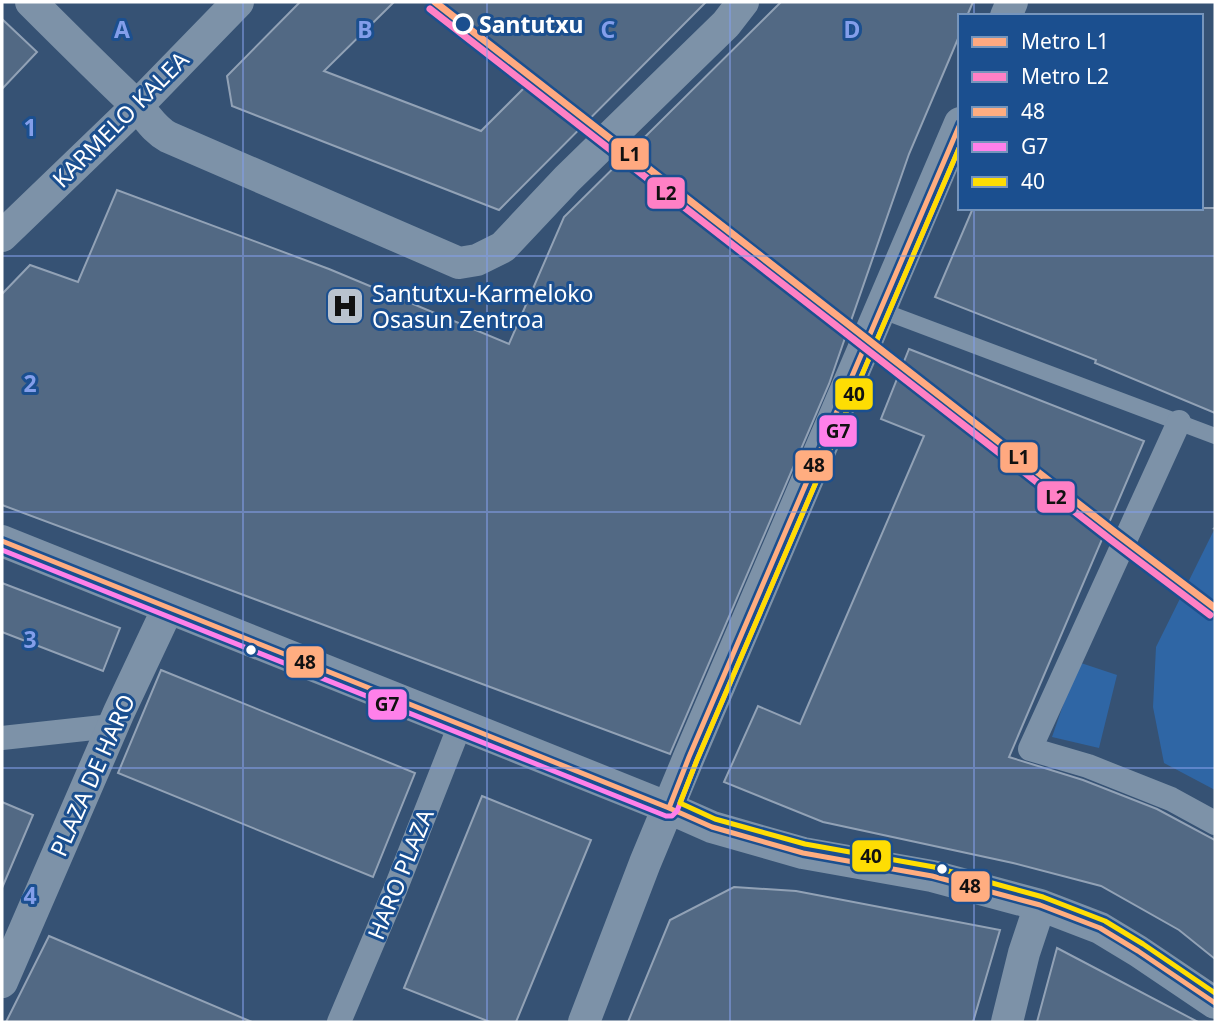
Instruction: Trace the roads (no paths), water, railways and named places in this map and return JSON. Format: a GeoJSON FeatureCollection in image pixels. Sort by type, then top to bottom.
{"type":"FeatureCollection","features":[{"type":"Feature","properties":{"kind":"street"},"geometry":{"type":"LineString","coordinates":[[31,2],[137,106],[157,131],[459,262],[477,260],[503,247],[567,179],[726,24],[743,2]]}},
{"type":"Feature","properties":{"kind":"street","name":"KARMELO KALEA"},"geometry":{"type":"LineString","coordinates":[[2,236],[13,213],[137,106],[237,2]]}},
{"type":"Feature","properties":{"kind":"street"},"geometry":{"type":"LineString","coordinates":[[584,1022],[689,757],[958,129]]}},
{"type":"Feature","properties":{"kind":"street"},"geometry":{"type":"LineString","coordinates":[[1179,422],[1030,749],[1088,766],[1171,799],[1215,823]]}},
{"type":"Feature","properties":{"kind":"street"},"geometry":{"type":"LineString","coordinates":[[2,541],[712,827],[803,853],[932,876],[1040,905],[1100,928],[1138,950],[1215,1003]]}},
{"type":"Feature","properties":{"kind":"street","name":"PLAZA DE HARO"},"geometry":{"type":"LineString","coordinates":[[2,982],[113,726],[168,608]]}},
{"type":"Feature","properties":{"kind":"street","name":"HARO PLAZA"},"geometry":{"type":"LineString","coordinates":[[339,1022],[460,725]]}},
{"type":"Feature","properties":{"kind":"street"},"geometry":{"type":"LineString","coordinates":[[2,738],[113,726]]}},
{"type":"Feature","properties":{"kind":"street"},"geometry":{"type":"LineString","coordinates":[[1007,1022],[1024,953],[1040,905]]}},
{"type":"Feature","properties":{"kind":"lane"},"geometry":{"type":"LineString","coordinates":[[880,310],[1215,436]]}},
{"type":"Feature","properties":{"kind":"metro line","name":"L1"},"geometry":{"type":"LineString","coordinates":[[435,2],[1215,608]]}},
{"type":"Feature","properties":{"kind":"metro line","name":"L2"},"geometry":{"type":"LineString","coordinates":[[430,9],[1210,615]]}},
{"type":"Feature","properties":{"kind":"place","name":"Santutxu"},"geometry":{"type":"Point","coordinates":[463,24]}},
{"type":"Feature","properties":{"kind":"place","name":"Santutxu-Karmeloko Osasun Zentroa"},"geometry":{"type":"Point","coordinates":[345,306]}}]}
